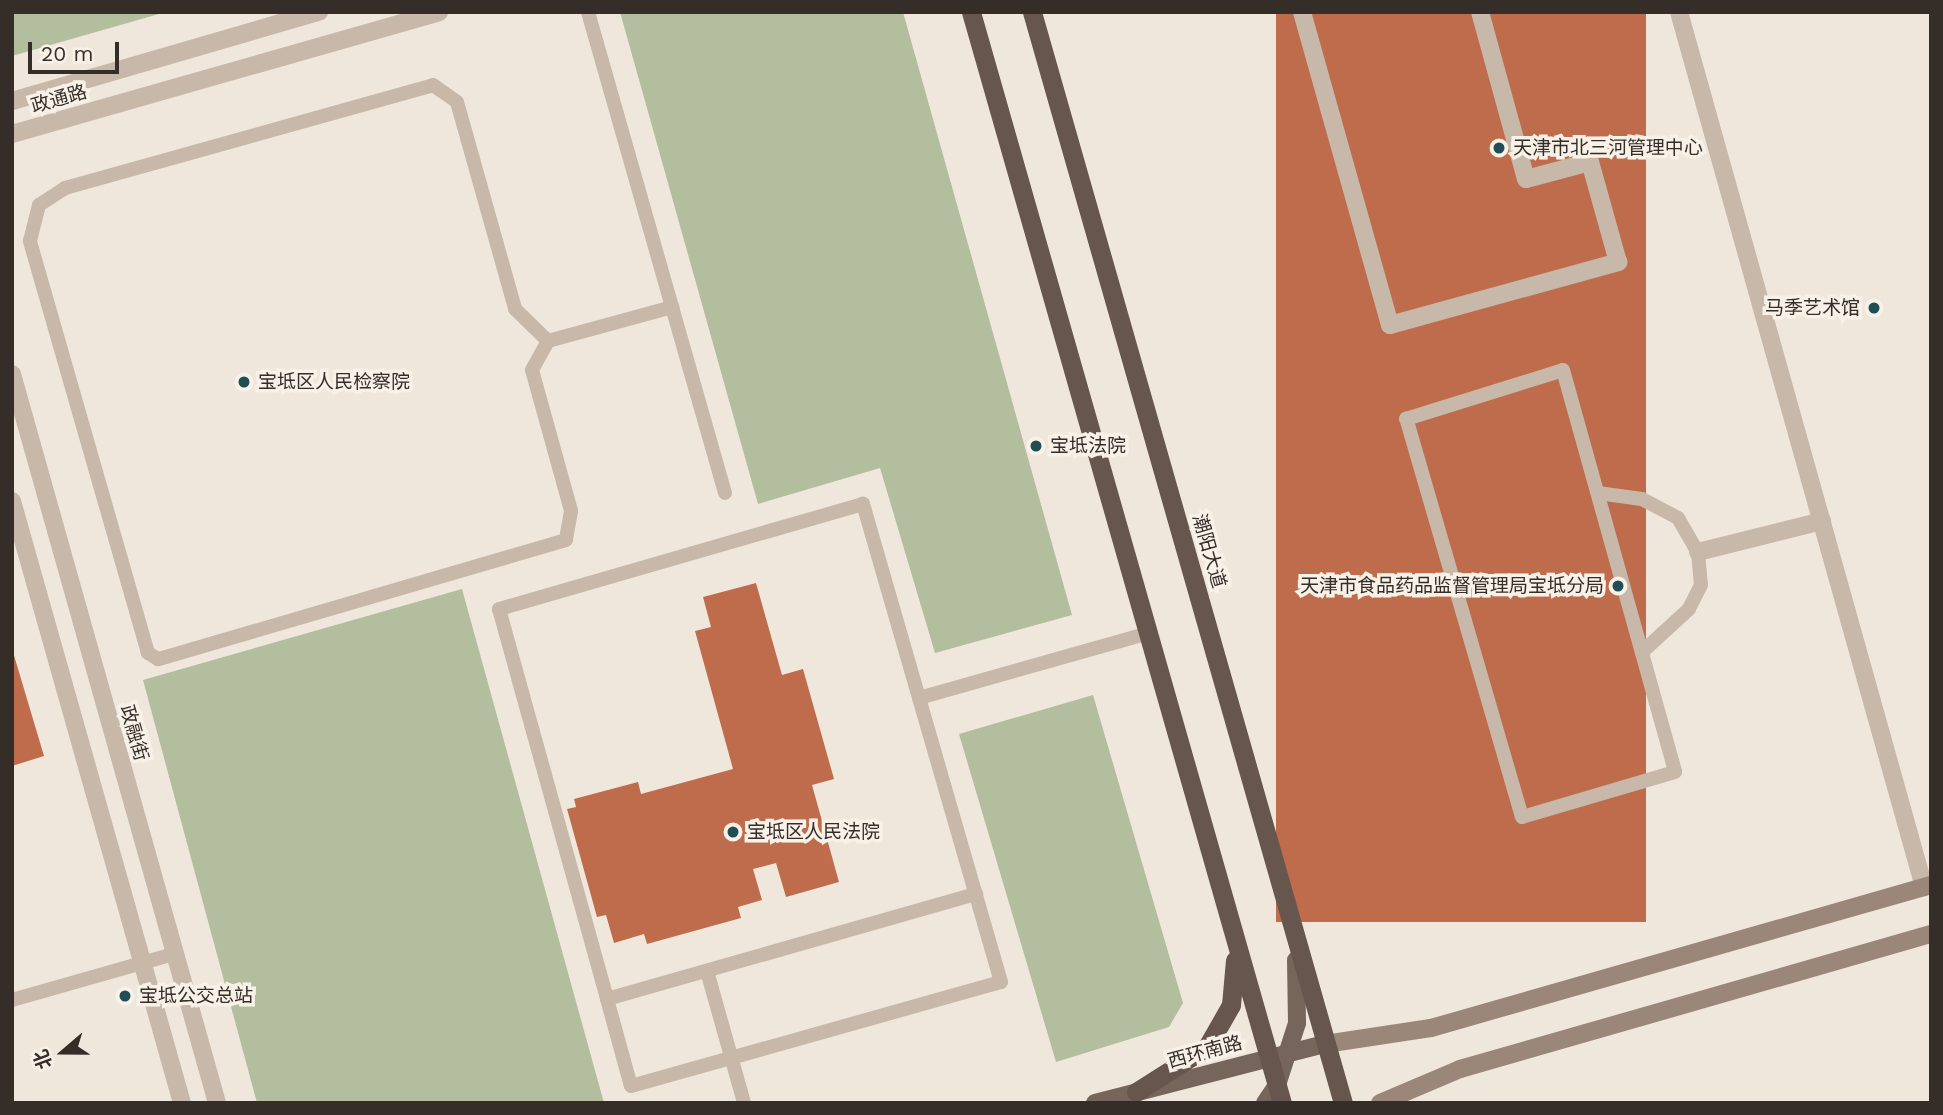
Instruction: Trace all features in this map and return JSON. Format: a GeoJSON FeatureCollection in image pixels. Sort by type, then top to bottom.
{"type":"FeatureCollection","features":[{"type":"Feature","properties":{"kind":"highway"},"geometry":{"type":"LineString","coordinates":[[971,12],[1280,1094]]}},
{"type":"Feature","properties":{"kind":"highway","name":"潮阳大道"},"geometry":{"type":"LineString","coordinates":[[1032,12],[1343,1103]]}},
{"type":"Feature","properties":{"kind":"highway"},"geometry":{"type":"LineString","coordinates":[[1136,1092],[1189,1063],[1221,1028],[1236,976],[1234,935]]}},
{"type":"Feature","properties":{"kind":"main road"},"geometry":{"type":"LineString","coordinates":[[1325,1044],[1431,1028],[1927,886]]}},
{"type":"Feature","properties":{"kind":"main road"},"geometry":{"type":"LineString","coordinates":[[1265,1103],[1280,1094],[1290,1052],[1298,982],[1292,926]]}},
{"type":"Feature","properties":{"kind":"main road"},"geometry":{"type":"LineString","coordinates":[[1380,1103],[1460,1069],[1931,933]]}},
{"type":"Feature","properties":{"kind":"main road","name":"西环南路"},"geometry":{"type":"LineString","coordinates":[[1095,1103],[1325,1044]]}},
{"type":"Feature","properties":{"kind":"street","name":"政通路"},"geometry":{"type":"LineString","coordinates":[[12,101],[319,12]]}},
{"type":"Feature","properties":{"kind":"street","name":"政通路"},"geometry":{"type":"LineString","coordinates":[[12,134],[439,12]]}},
{"type":"Feature","properties":{"kind":"street"},"geometry":{"type":"LineString","coordinates":[[1302,12],[1390,325],[1618,262],[1590,162],[1526,179],[1480,12]]}},
{"type":"Feature","properties":{"kind":"street"},"geometry":{"type":"LineString","coordinates":[[1679,12],[1927,886]]}},
{"type":"Feature","properties":{"kind":"street","name":"政融街"},"geometry":{"type":"LineString","coordinates":[[12,374],[217,1103]]}},
{"type":"Feature","properties":{"kind":"street"},"geometry":{"type":"LineString","coordinates":[[12,501],[182,1103]]}},
{"type":"Feature","properties":{"kind":"street"},"geometry":{"type":"LineString","coordinates":[[1698,552],[1822,521]]}},
{"type":"Feature","properties":{"kind":"lane"},"geometry":{"type":"LineString","coordinates":[[588,12],[724,493]]}},
{"type":"Feature","properties":{"kind":"lane"},"geometry":{"type":"LineString","coordinates":[[548,341],[515,309],[457,102],[433,85],[65,188],[39,205],[30,241],[148,653],[158,659],[566,540],[571,511],[532,370],[548,341],[672,307]]}},
{"type":"Feature","properties":{"kind":"lane"},"geometry":{"type":"LineString","coordinates":[[1563,370],[1642,652],[1675,772],[1522,817],[1406,419],[1563,370]]}},
{"type":"Feature","properties":{"kind":"lane"},"geometry":{"type":"LineString","coordinates":[[1598,493],[1642,499],[1678,518],[1698,552],[1701,585],[1689,610],[1642,652]]}},
{"type":"Feature","properties":{"kind":"lane"},"geometry":{"type":"LineString","coordinates":[[863,504],[976,894],[1002,982],[631,1086],[499,609],[863,504]]}},
{"type":"Feature","properties":{"kind":"lane"},"geometry":{"type":"LineString","coordinates":[[919,698],[1149,633]]}},
{"type":"Feature","properties":{"kind":"lane"},"geometry":{"type":"LineString","coordinates":[[607,999],[976,894]]}},
{"type":"Feature","properties":{"kind":"lane"},"geometry":{"type":"LineString","coordinates":[[12,1000],[174,954]]}},
{"type":"Feature","properties":{"kind":"lane"},"geometry":{"type":"LineString","coordinates":[[707,971],[744,1103]]}},
{"type":"Feature","properties":{"kind":"green space"},"geometry":{"type":"Polygon","coordinates":[[[12,12],[166,12],[12,56],[12,12]]]}},
{"type":"Feature","properties":{"kind":"green space"},"geometry":{"type":"Polygon","coordinates":[[[620,12],[903,12],[1072,615],[935,653],[880,468],[758,504],[620,12]]]}},
{"type":"Feature","properties":{"kind":"green space"},"geometry":{"type":"Polygon","coordinates":[[[462,589],[604,1103],[257,1103],[143,680],[462,589]]]}},
{"type":"Feature","properties":{"kind":"green space"},"geometry":{"type":"Polygon","coordinates":[[[1093,695],[1183,1003],[1169,1027],[1056,1062],[959,734],[1093,695]]]}},
{"type":"Feature","properties":{"kind":"building"},"geometry":{"type":"Polygon","coordinates":[[[1276,12],[1646,12],[1646,922],[1276,922],[1276,12]]]}},
{"type":"Feature","properties":{"kind":"building"},"geometry":{"type":"Polygon","coordinates":[[[756,583],[782,675],[803,669],[834,779],[812,785],[839,882],[786,897],[776,863],[753,869],[762,900],[738,907],[741,918],[647,944],[644,934],[614,943],[606,915],[597,917],[567,809],[576,807],[574,799],[638,782],[641,794],[733,769],[695,631],[711,627],[703,597],[756,583]]]}},
{"type":"Feature","properties":{"kind":"building"},"geometry":{"type":"Polygon","coordinates":[[[12,653],[44,756],[12,766],[12,653]]]}},
{"type":"Feature","properties":{"kind":"place","name":"天津市北三河管理中心"},"geometry":{"type":"Point","coordinates":[1499,148]}},
{"type":"Feature","properties":{"kind":"place","name":"马季艺术馆"},"geometry":{"type":"Point","coordinates":[1874,308]}},
{"type":"Feature","properties":{"kind":"place","name":"宝坻区人民检察院"},"geometry":{"type":"Point","coordinates":[244,382]}},
{"type":"Feature","properties":{"kind":"place","name":"宝坻法院"},"geometry":{"type":"Point","coordinates":[1036,446]}},
{"type":"Feature","properties":{"kind":"place","name":"天津市食品药品监督管理局宝坻分局"},"geometry":{"type":"Point","coordinates":[1618,586]}},
{"type":"Feature","properties":{"kind":"place","name":"宝坻区人民法院"},"geometry":{"type":"Point","coordinates":[733,832]}},
{"type":"Feature","properties":{"kind":"place","name":"宝坻公交总站"},"geometry":{"type":"Point","coordinates":[125,996]}}]}
